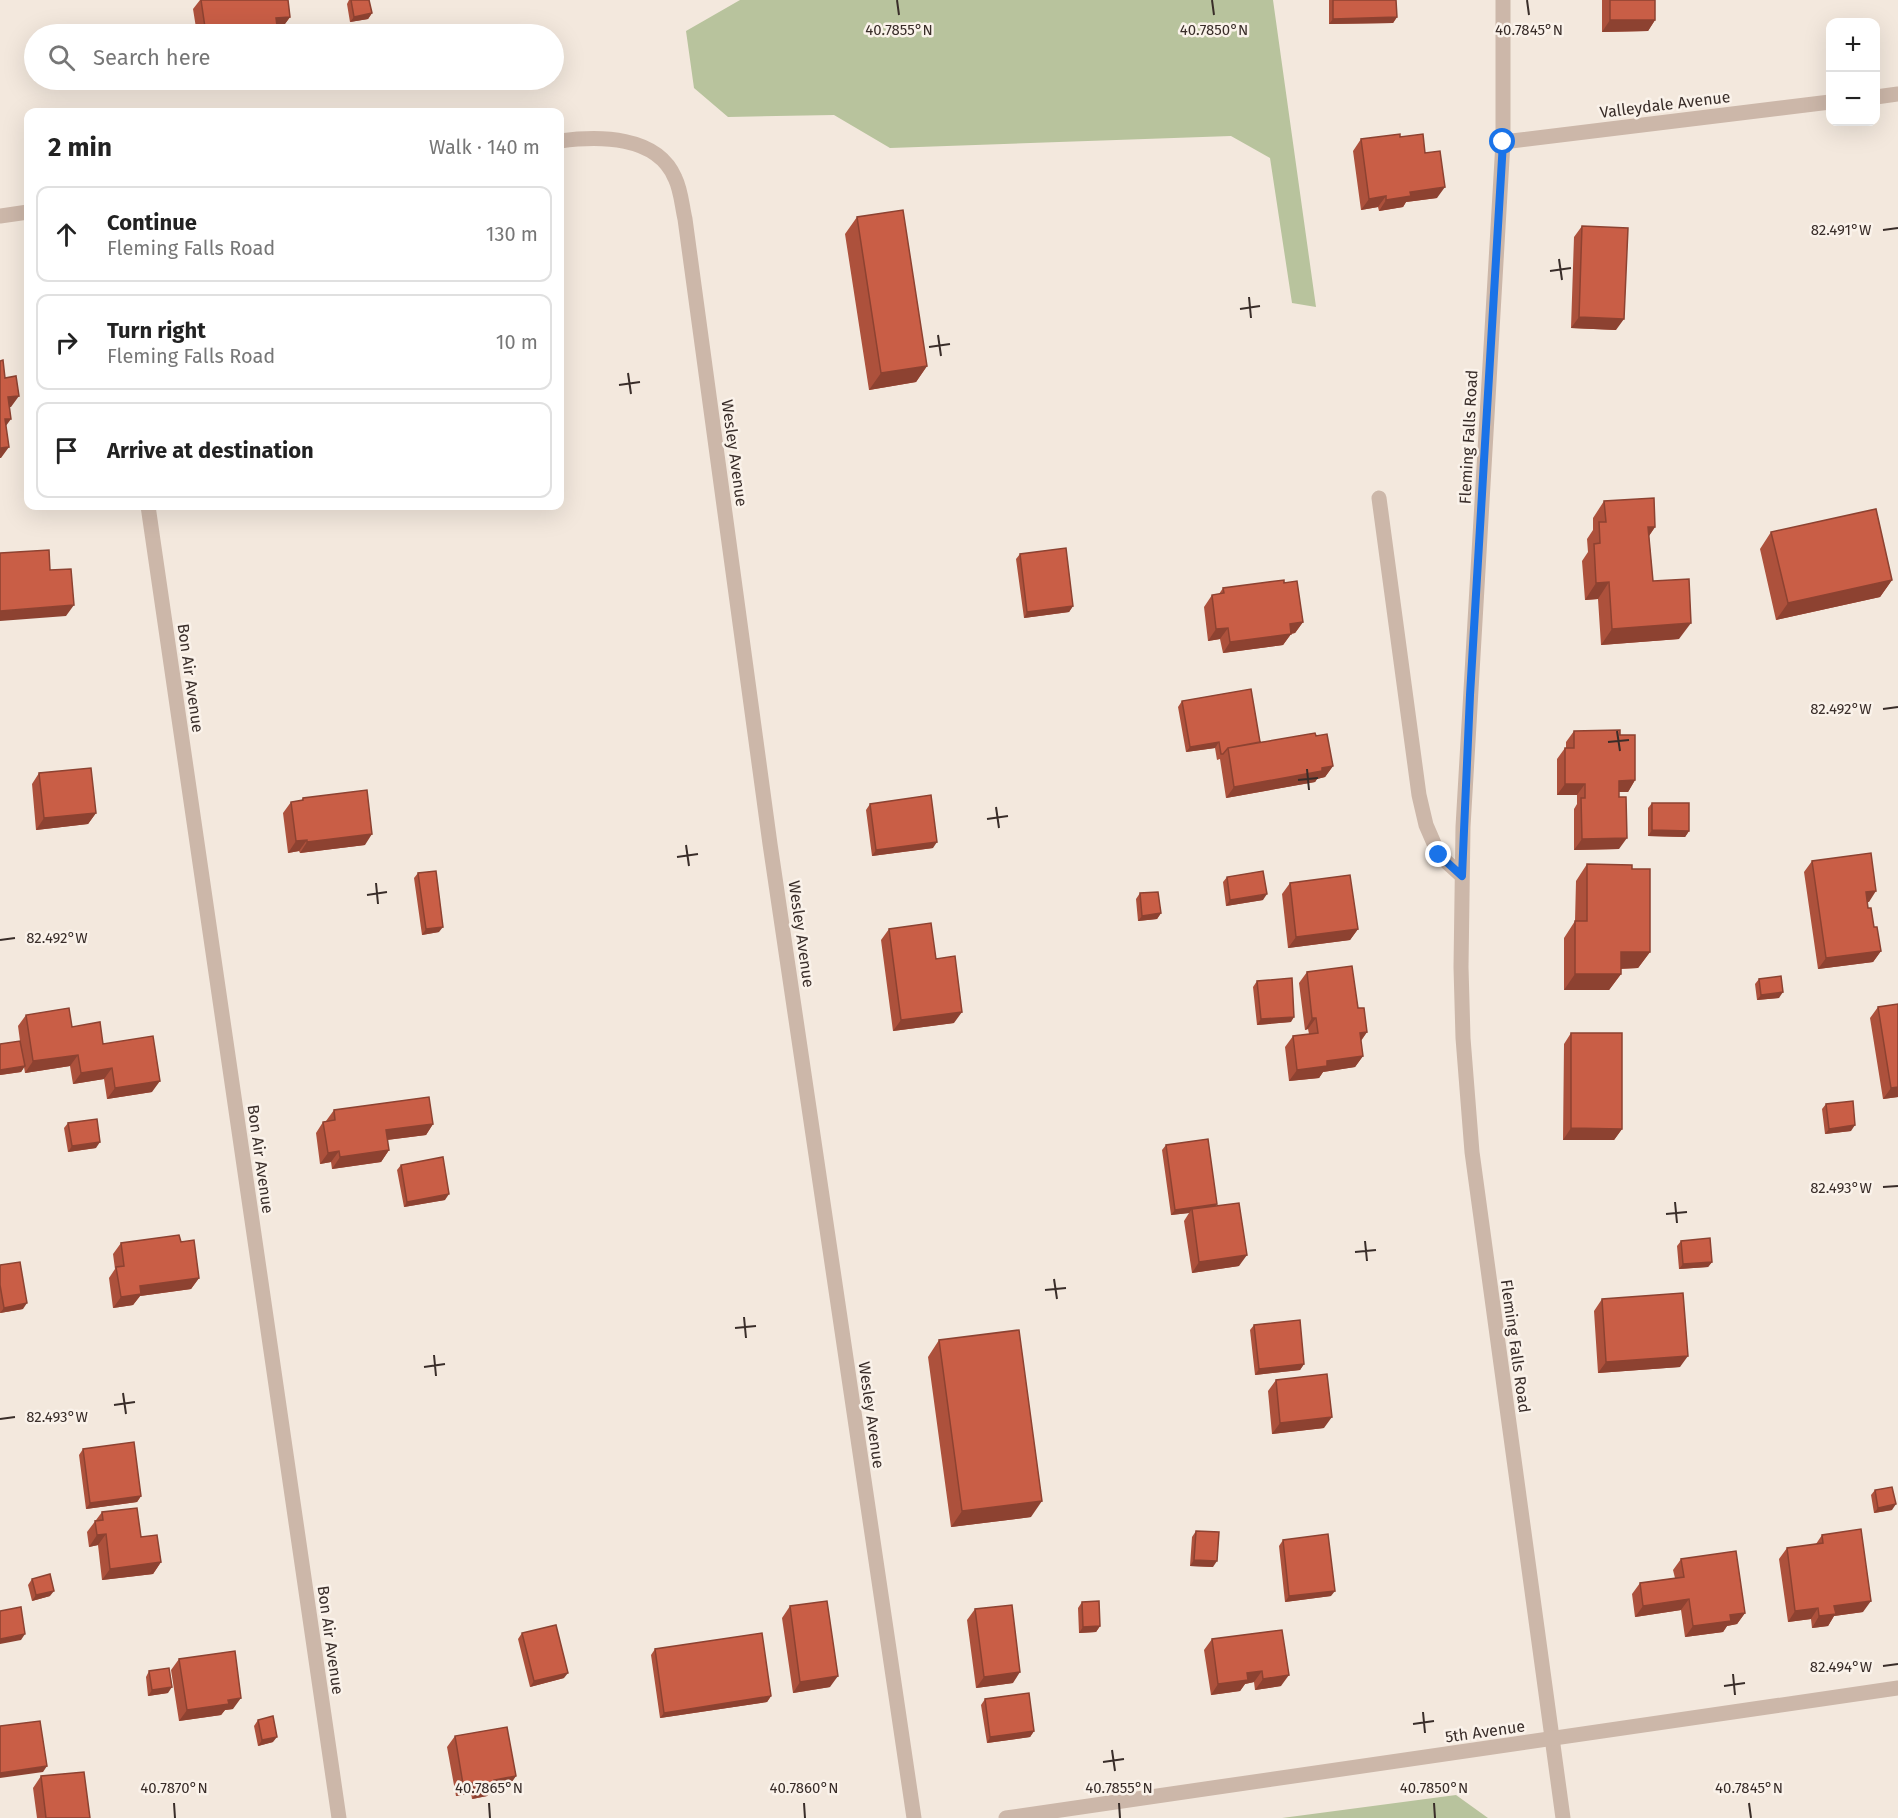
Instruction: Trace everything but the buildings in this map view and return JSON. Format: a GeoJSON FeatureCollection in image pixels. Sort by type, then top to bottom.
{"type":"FeatureCollection","features":[{"type":"Feature","properties":{"kind":"street","name":"Fleming Falls Road"},"geometry":{"type":"LineString","coordinates":[[1503,0],[1503,142],[1470,695],[1462,876],[1462,1038],[1472,1152],[1563,1818]]}},
{"type":"Feature","properties":{"kind":"street"},"geometry":{"type":"LineString","coordinates":[[1880,96],[1898,94]]}},
{"type":"Feature","properties":{"kind":"street","name":"Valleydale Avenue"},"geometry":{"type":"LineString","coordinates":[[1503,142],[1826,102]]}},
{"type":"Feature","properties":{"kind":"street","name":"Wesley Avenue"},"geometry":{"type":"LineString","coordinates":[[564,140],[628,141],[648,149],[664,160],[675,178],[685,219],[770,844],[914,1818]]}},
{"type":"Feature","properties":{"kind":"street"},"geometry":{"type":"LineString","coordinates":[[0,216],[24,213]]}},
{"type":"Feature","properties":{"kind":"street"},"geometry":{"type":"LineString","coordinates":[[1378,498],[1419,795],[1426,825],[1439,855],[1462,876]]}},
{"type":"Feature","properties":{"kind":"street","name":"Bon Air Avenue"},"geometry":{"type":"LineString","coordinates":[[149,510],[339,1818]]}},
{"type":"Feature","properties":{"kind":"street","name":"5th Avenue"},"geometry":{"type":"LineString","coordinates":[[1006,1818],[1898,1688]]}},
{"type":"Feature","properties":{"kind":"green space"},"geometry":{"type":"Polygon","coordinates":[[[740,0],[1273,0],[1316,307],[1292,303],[1270,158],[1231,136],[890,148],[834,115],[728,117],[694,88],[686,31],[740,0]]]}},
{"type":"Feature","properties":{"kind":"green space"},"geometry":{"type":"Polygon","coordinates":[[[1456,1795],[1488,1818],[1282,1818],[1456,1795]]]}},
{"type":"Feature","properties":{"kind":"route"},"geometry":{"type":"LineString","coordinates":[[1439,855],[1462,876],[1470,695],[1503,142]]}}]}
